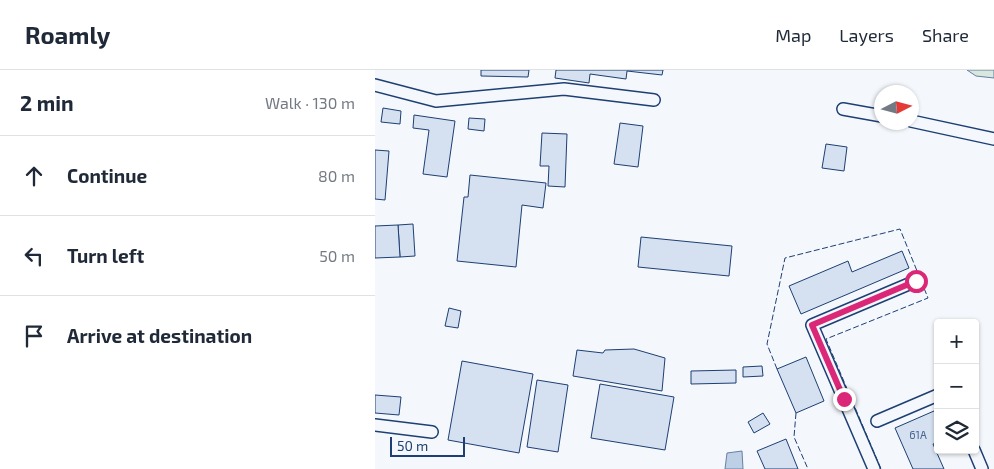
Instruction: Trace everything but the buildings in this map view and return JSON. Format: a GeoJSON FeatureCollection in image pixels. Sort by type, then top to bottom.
{"type":"FeatureCollection","features":[{"type":"Feature","properties":{"kind":"lane"},"geometry":{"type":"LineString","coordinates":[[375,85],[436,101],[564,89],[654,100]]}},
{"type":"Feature","properties":{"kind":"lane"},"geometry":{"type":"LineString","coordinates":[[843,109],[874,115]]}},
{"type":"Feature","properties":{"kind":"lane"},"geometry":{"type":"LineString","coordinates":[[919,123],[994,138]]}},
{"type":"Feature","properties":{"kind":"lane"},"geometry":{"type":"LineString","coordinates":[[874,469],[812,325],[916,281]]}},
{"type":"Feature","properties":{"kind":"lane"},"geometry":{"type":"LineString","coordinates":[[877,421],[934,397]]}},
{"type":"Feature","properties":{"kind":"lane"},"geometry":{"type":"LineString","coordinates":[[375,425],[432,432]]}},
{"type":"Feature","properties":{"kind":"lane"},"geometry":{"type":"LineString","coordinates":[[976,454],[983,469]]}},
{"type":"Feature","properties":{"kind":"shaded area"},"geometry":{"type":"Polygon","coordinates":[[[967,70],[994,70],[994,78],[976,76],[967,70]]]}},
{"type":"Feature","properties":{"kind":"water"},"geometry":{"type":"Polygon","coordinates":[[[742,451],[743,469],[725,469],[727,453],[742,451]]]}},
{"type":"Feature","properties":{"kind":"fence"},"geometry":{"type":"LineString","coordinates":[[777,369],[767,344],[785,258],[900,229],[928,298],[826,339],[881,469]]}},
{"type":"Feature","properties":{"kind":"fence"},"geometry":{"type":"LineString","coordinates":[[796,413],[794,437],[808,469]]}},
{"type":"Feature","properties":{"kind":"route"},"geometry":{"type":"LineString","coordinates":[[844,399],[812,325],[916,281]]}}]}
